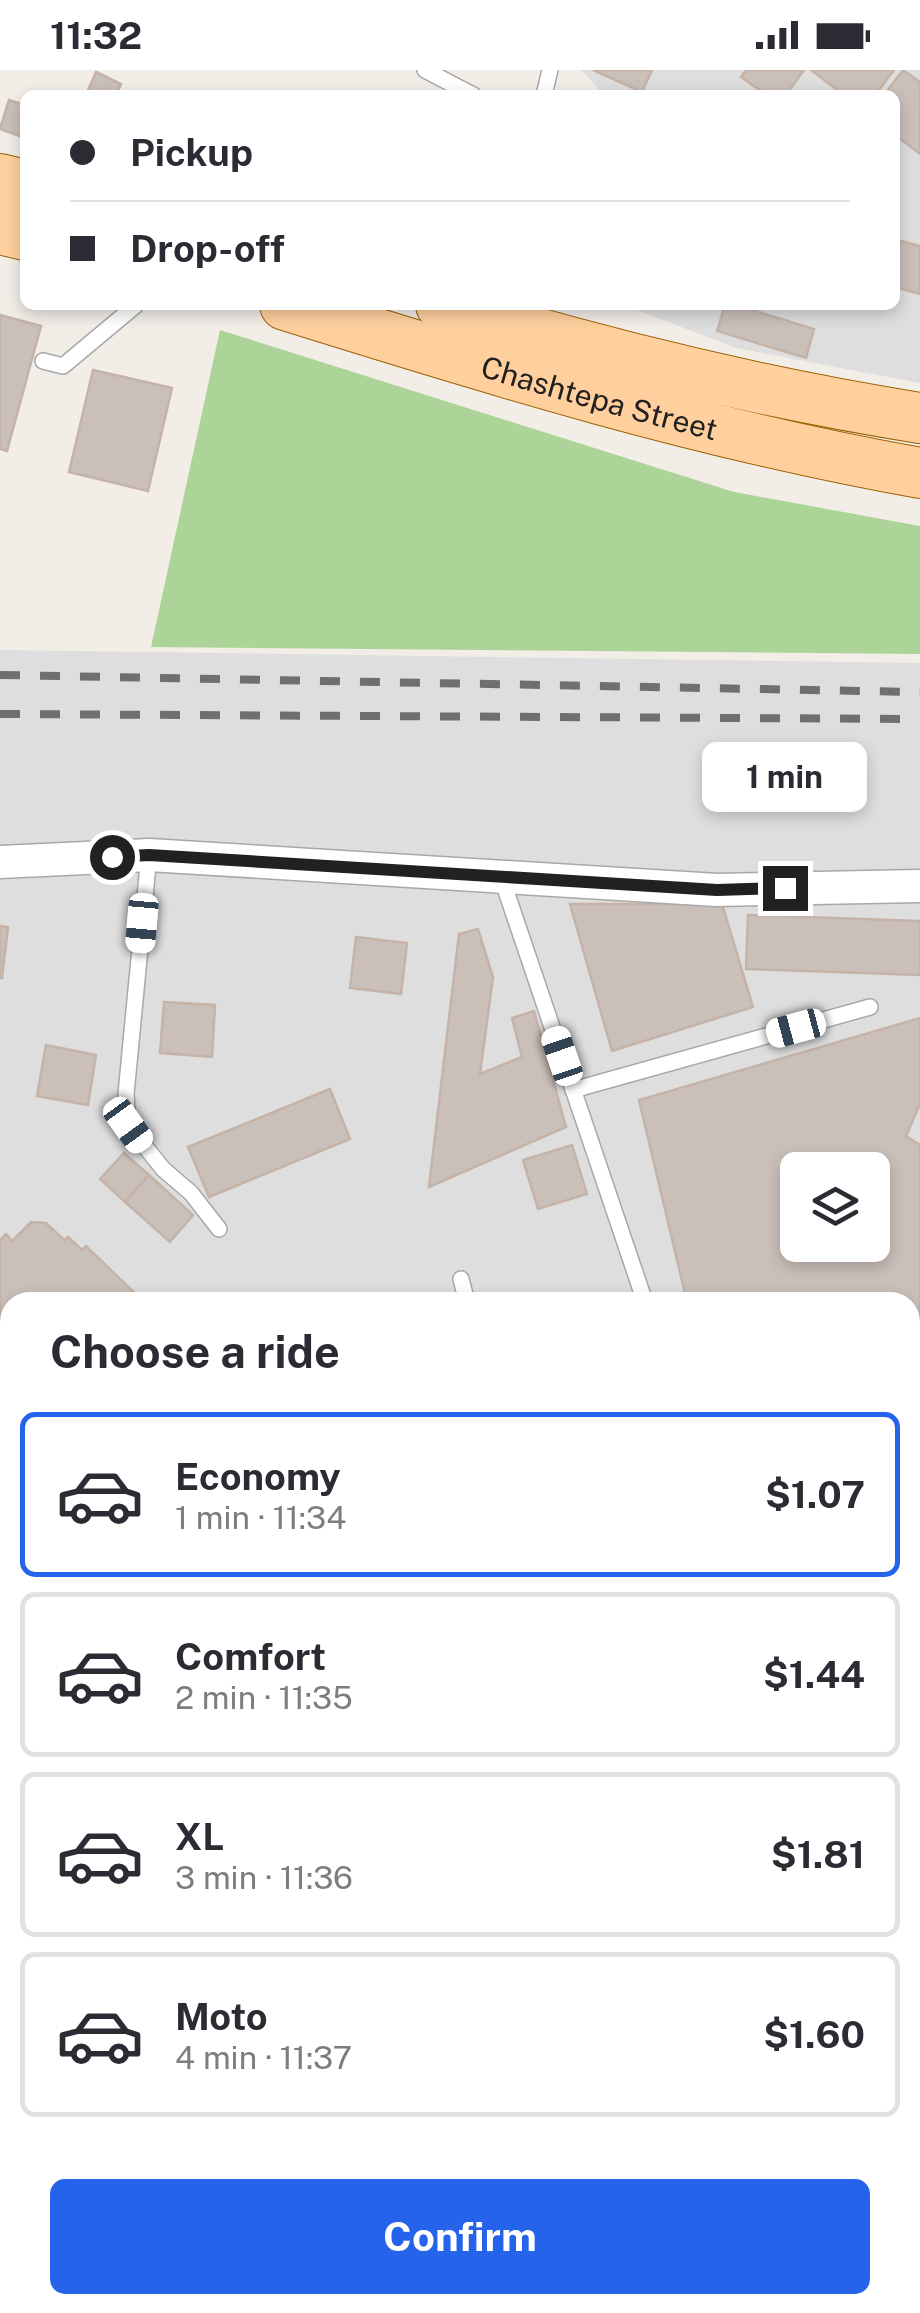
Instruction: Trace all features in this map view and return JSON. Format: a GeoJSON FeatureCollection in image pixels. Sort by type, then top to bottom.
{"type":"FeatureCollection","features":[{"type":"Feature","properties":{"kind":"main road","name":"Chashtepa Street"},"geometry":{"type":"LineString","coordinates":[[300,310],[538,385],[644,413],[825,456],[920,473]]}},
{"type":"Feature","properties":{"kind":"main road","name":"Chashtepa Street"},"geometry":{"type":"LineString","coordinates":[[474,310],[656,366],[831,404],[920,418]]}},
{"type":"Feature","properties":{"kind":"street"},"geometry":{"type":"LineString","coordinates":[[0,862],[149,855],[717,890],[920,886]]}},
{"type":"Feature","properties":{"kind":"lane"},"geometry":{"type":"LineString","coordinates":[[426,70],[463,90]]}},
{"type":"Feature","properties":{"kind":"lane"},"geometry":{"type":"LineString","coordinates":[[43,362],[63,366],[130,310]]}},
{"type":"Feature","properties":{"kind":"lane"},"geometry":{"type":"LineString","coordinates":[[149,855],[126,1094],[128,1125],[163,1169],[191,1193],[219,1230]]}},
{"type":"Feature","properties":{"kind":"lane"},"geometry":{"type":"LineString","coordinates":[[504,877],[642,1292]]}},
{"type":"Feature","properties":{"kind":"lane"},"geometry":{"type":"LineString","coordinates":[[573,1090],[870,1007]]}},
{"type":"Feature","properties":{"kind":"lane"},"geometry":{"type":"LineString","coordinates":[[462,1279],[465,1292]]}},
{"type":"Feature","properties":{"kind":"shaded area"},"geometry":{"type":"Polygon","coordinates":[[[581,70],[920,70],[920,383],[736,348],[637,310],[900,310],[900,90],[598,88],[581,70]]]}},
{"type":"Feature","properties":{"kind":"shaded area"},"geometry":{"type":"Polygon","coordinates":[[[0,650],[920,663],[920,1292],[0,1292],[0,650]]]}},
{"type":"Feature","properties":{"kind":"green space"},"geometry":{"type":"Polygon","coordinates":[[[220,330],[734,492],[920,526],[920,654],[151,647],[220,330]]]}},
{"type":"Feature","properties":{"kind":"building"},"geometry":{"type":"Polygon","coordinates":[[[593,70],[652,70],[643,90],[593,70]]]}},
{"type":"Feature","properties":{"kind":"building"},"geometry":{"type":"Polygon","coordinates":[[[746,70],[804,70],[790,90],[759,90],[741,77],[746,70]]]}},
{"type":"Feature","properties":{"kind":"building"},"geometry":{"type":"Polygon","coordinates":[[[811,70],[894,70],[879,90],[837,90],[811,70]]]}},
{"type":"Feature","properties":{"kind":"building"},"geometry":{"type":"Polygon","coordinates":[[[903,70],[920,82],[920,154],[900,139],[900,90],[888,90],[903,70]]]}},
{"type":"Feature","properties":{"kind":"building"},"geometry":{"type":"Polygon","coordinates":[[[96,72],[121,84],[118,90],[88,90],[96,72]]]}},
{"type":"Feature","properties":{"kind":"building"},"geometry":{"type":"Polygon","coordinates":[[[9,100],[20,103],[20,136],[0,129],[9,100]]]}},
{"type":"Feature","properties":{"kind":"building"},"geometry":{"type":"Polygon","coordinates":[[[901,241],[920,246],[920,294],[900,288],[901,241]]]}},
{"type":"Feature","properties":{"kind":"building"},"geometry":{"type":"Polygon","coordinates":[[[723,310],[752,310],[814,329],[806,358],[717,331],[723,310]]]}},
{"type":"Feature","properties":{"kind":"building"},"geometry":{"type":"Polygon","coordinates":[[[0,315],[41,326],[7,451],[0,449],[0,315]]]}},
{"type":"Feature","properties":{"kind":"building"},"geometry":{"type":"Polygon","coordinates":[[[93,370],[172,388],[148,491],[69,472],[93,370]]]}},
{"type":"Feature","properties":{"kind":"building"},"geometry":{"type":"Polygon","coordinates":[[[570,904],[722,904],[753,1007],[612,1051],[570,904]]]}},
{"type":"Feature","properties":{"kind":"building"},"geometry":{"type":"Polygon","coordinates":[[[748,915],[920,921],[920,975],[746,969],[748,915]]]}},
{"type":"Feature","properties":{"kind":"building"},"geometry":{"type":"Polygon","coordinates":[[[0,926],[8,927],[2,978],[0,978],[0,926]]]}},
{"type":"Feature","properties":{"kind":"building"},"geometry":{"type":"Polygon","coordinates":[[[478,929],[493,977],[480,1074],[522,1057],[512,1018],[534,1011],[566,1127],[429,1187],[459,934],[478,929]]]}},
{"type":"Feature","properties":{"kind":"building"},"geometry":{"type":"Polygon","coordinates":[[[356,937],[407,943],[401,994],[350,988],[356,937]]]}},
{"type":"Feature","properties":{"kind":"building"},"geometry":{"type":"Polygon","coordinates":[[[164,1002],[215,1005],[212,1057],[160,1053],[164,1002]]]}},
{"type":"Feature","properties":{"kind":"building"},"geometry":{"type":"Polygon","coordinates":[[[920,1018],[920,1104],[906,1136],[920,1145],[920,1292],[685,1292],[639,1100],[920,1018]]]}},
{"type":"Feature","properties":{"kind":"building"},"geometry":{"type":"Polygon","coordinates":[[[46,1045],[96,1055],[88,1105],[37,1096],[46,1045]]]}},
{"type":"Feature","properties":{"kind":"building"},"geometry":{"type":"Polygon","coordinates":[[[330,1089],[350,1139],[209,1197],[188,1147],[330,1089]]]}},
{"type":"Feature","properties":{"kind":"building"},"geometry":{"type":"Polygon","coordinates":[[[572,1145],[587,1194],[538,1209],[523,1160],[572,1145]]]}},
{"type":"Feature","properties":{"kind":"building"},"geometry":{"type":"Polygon","coordinates":[[[124,1153],[149,1175],[125,1202],[100,1179],[124,1153]]]}},
{"type":"Feature","properties":{"kind":"building"},"geometry":{"type":"Polygon","coordinates":[[[149,1175],[193,1215],[170,1242],[125,1202],[149,1175]]]}},
{"type":"Feature","properties":{"kind":"building"},"geometry":{"type":"Polygon","coordinates":[[[31,1222],[46,1223],[64,1240],[68,1237],[82,1250],[86,1246],[134,1292],[0,1292],[0,1240],[6,1234],[12,1241],[31,1222]]]}},
{"type":"Feature","properties":{"kind":"railway"},"geometry":{"type":"LineString","coordinates":[[0,675],[920,692]]}},
{"type":"Feature","properties":{"kind":"railway"},"geometry":{"type":"LineString","coordinates":[[0,714],[920,719]]}},
{"type":"Feature","properties":{"kind":"route"},"geometry":{"type":"LineString","coordinates":[[112,857],[149,855],[717,890],[785,888]]}}]}
